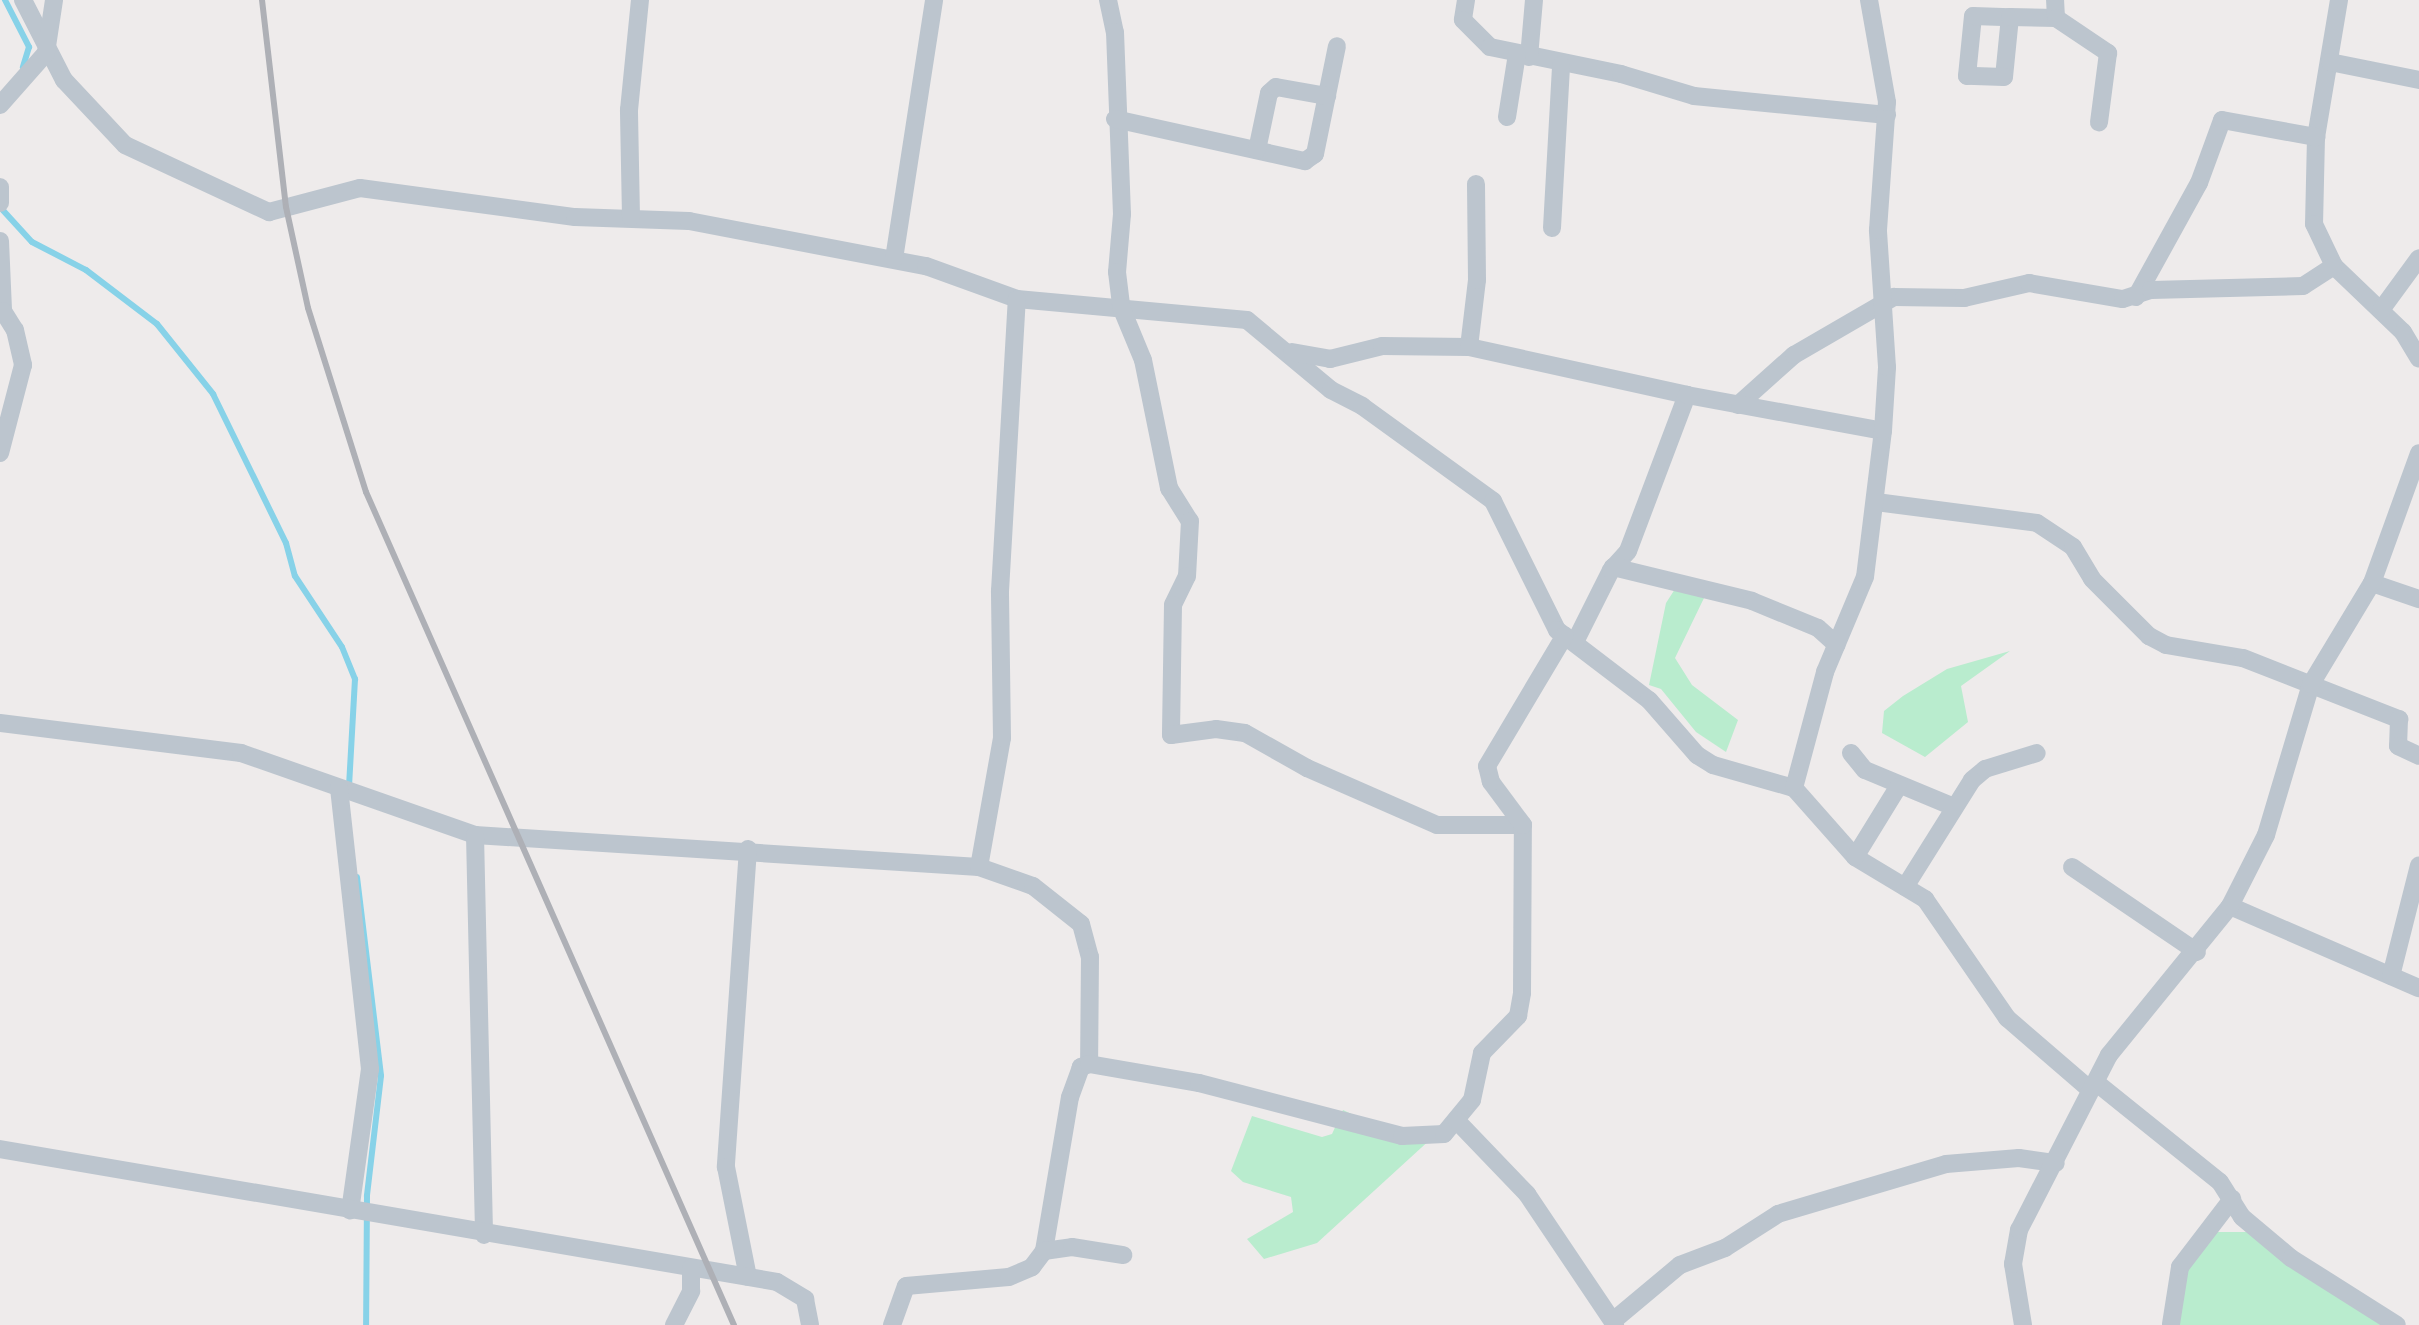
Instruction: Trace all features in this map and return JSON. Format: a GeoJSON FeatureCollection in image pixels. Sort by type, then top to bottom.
{"type":"FeatureCollection","features":[{"type":"Feature","properties":{"kind":"street"},"geometry":{"type":"LineString","coordinates":[[22,0],[46,53],[125,145],[269,212],[360,188],[575,217],[689,221],[894,259],[1017,298],[1225,314],[1247,320],[1331,390],[1362,406],[1493,501],[1547,618],[1649,700],[1697,754],[1713,765],[1794,788],[1856,857],[1941,916],[2007,1018],[2221,1182],[2242,1217],[2291,1258],[2397,1325]]}},
{"type":"Feature","properties":{"kind":"street"},"geometry":{"type":"LineString","coordinates":[[0,105],[46,53],[54,0]]}},
{"type":"Feature","properties":{"kind":"street"},"geometry":{"type":"LineString","coordinates":[[631,217],[629,110],[640,0]]}},
{"type":"Feature","properties":{"kind":"street"},"geometry":{"type":"LineString","coordinates":[[894,259],[934,0]]}},
{"type":"Feature","properties":{"kind":"street"},"geometry":{"type":"LineString","coordinates":[[1108,0],[1115,32],[1115,119],[1123,214],[1117,272],[1121,307],[1143,360],[1168,488],[1190,521],[1187,576],[1173,605],[1171,735],[1216,729],[1245,733],[1307,768],[1437,825],[1523,825]]}},
{"type":"Feature","properties":{"kind":"street"},"geometry":{"type":"LineString","coordinates":[[1466,0],[1463,20],[1490,47],[1621,74],[1694,96],[1887,115]]}},
{"type":"Feature","properties":{"kind":"street"},"geometry":{"type":"LineString","coordinates":[[1507,117],[1534,0]]}},
{"type":"Feature","properties":{"kind":"street"},"geometry":{"type":"LineString","coordinates":[[1794,788],[1837,645],[1865,578],[1883,431],[1878,230],[1887,115],[1879,35],[1869,0]]}},
{"type":"Feature","properties":{"kind":"street"},"geometry":{"type":"LineString","coordinates":[[2339,0],[2316,137],[2314,224],[2334,266],[2381,310],[2419,359]]}},
{"type":"Feature","properties":{"kind":"street"},"geometry":{"type":"LineString","coordinates":[[2010,17],[2055,9],[2108,52],[2099,122]]}},
{"type":"Feature","properties":{"kind":"street"},"geometry":{"type":"LineString","coordinates":[[1115,119],[1305,160],[1315,154],[1337,46]]}},
{"type":"Feature","properties":{"kind":"street"},"geometry":{"type":"LineString","coordinates":[[2330,62],[2419,80]]}},
{"type":"Feature","properties":{"kind":"street"},"geometry":{"type":"LineString","coordinates":[[1552,228],[1561,65]]}},
{"type":"Feature","properties":{"kind":"street"},"geometry":{"type":"LineString","coordinates":[[1257,150],[1269,93],[1276,87],[1328,96]]}},
{"type":"Feature","properties":{"kind":"street"},"geometry":{"type":"LineString","coordinates":[[2135,297],[2199,183],[2222,120],[2316,137]]}},
{"type":"Feature","properties":{"kind":"street"},"geometry":{"type":"LineString","coordinates":[[1468,347],[1477,280],[1476,184]]}},
{"type":"Feature","properties":{"kind":"street"},"geometry":{"type":"LineString","coordinates":[[0,188],[0,203]]}},
{"type":"Feature","properties":{"kind":"street"},"geometry":{"type":"LineString","coordinates":[[0,241],[3,311],[21,347],[23,364],[0,453]]}},
{"type":"Feature","properties":{"kind":"street"},"geometry":{"type":"LineString","coordinates":[[2381,310],[2419,258]]}},
{"type":"Feature","properties":{"kind":"street"},"geometry":{"type":"LineString","coordinates":[[1738,405],[1794,355],[1883,301],[1978,297],[2042,282],[2135,297],[2151,290],[2303,286],[2334,266]]}},
{"type":"Feature","properties":{"kind":"street"},"geometry":{"type":"LineString","coordinates":[[980,867],[1002,738],[1000,591],[1017,298]]}},
{"type":"Feature","properties":{"kind":"street"},"geometry":{"type":"LineString","coordinates":[[1290,352],[1330,358],[1382,346],[1468,347],[1883,431]]}},
{"type":"Feature","properties":{"kind":"street"},"geometry":{"type":"LineString","coordinates":[[892,1325],[907,1286],[1009,1276],[1032,1267],[1044,1251],[1070,1097],[1082,1067],[1088,1064],[1199,1084],[1402,1136],[1444,1134],[1456,1120],[1472,1100],[1482,1052],[1518,1016],[1527,890],[1523,825],[1491,782],[1487,766],[1635,536],[1688,395]]}},
{"type":"Feature","properties":{"kind":"street"},"geometry":{"type":"LineString","coordinates":[[2023,1325],[2013,1246],[2109,1054],[2133,1020],[2197,952],[2230,906],[2266,836],[2311,684],[2372,584],[2419,453]]}},
{"type":"Feature","properties":{"kind":"street"},"geometry":{"type":"LineString","coordinates":[[1876,502],[2036,523],[2073,547],[2092,579],[2165,646],[2243,658],[2399,719],[2398,746],[2419,756]]}},
{"type":"Feature","properties":{"kind":"street"},"geometry":{"type":"LineString","coordinates":[[1613,567],[1752,601],[1803,620],[1837,645]]}},
{"type":"Feature","properties":{"kind":"street"},"geometry":{"type":"LineString","coordinates":[[2372,584],[2419,599]]}},
{"type":"Feature","properties":{"kind":"street"},"geometry":{"type":"LineString","coordinates":[[0,723],[241,753],[475,836],[748,849],[980,867],[1033,886],[1081,924],[1090,956],[1088,1064]]}},
{"type":"Feature","properties":{"kind":"street"},"geometry":{"type":"LineString","coordinates":[[1851,753],[1865,770],[1954,807]]}},
{"type":"Feature","properties":{"kind":"street"},"geometry":{"type":"LineString","coordinates":[[1905,887],[1954,807],[1985,769],[2037,753]]}},
{"type":"Feature","properties":{"kind":"street"},"geometry":{"type":"LineString","coordinates":[[1856,857],[1898,787]]}},
{"type":"Feature","properties":{"kind":"street"},"geometry":{"type":"LineString","coordinates":[[339,788],[370,1070],[350,1211]]}},
{"type":"Feature","properties":{"kind":"street"},"geometry":{"type":"LineString","coordinates":[[475,836],[484,1235]]}},
{"type":"Feature","properties":{"kind":"street"},"geometry":{"type":"LineString","coordinates":[[748,849],[726,1167],[748,1277]]}},
{"type":"Feature","properties":{"kind":"street"},"geometry":{"type":"LineString","coordinates":[[2391,976],[2419,865]]}},
{"type":"Feature","properties":{"kind":"street"},"geometry":{"type":"LineString","coordinates":[[2072,867],[2197,952]]}},
{"type":"Feature","properties":{"kind":"street"},"geometry":{"type":"LineString","coordinates":[[2230,906],[2419,988]]}},
{"type":"Feature","properties":{"kind":"street"},"geometry":{"type":"LineString","coordinates":[[1456,1120],[1527,1194],[1614,1323],[1680,1265],[1725,1248],[1793,1209],[1946,1164],[2019,1158],[2056,1163]]}},
{"type":"Feature","properties":{"kind":"street"},"geometry":{"type":"LineString","coordinates":[[0,1149],[748,1277],[793,1289],[805,1299],[810,1325]]}},
{"type":"Feature","properties":{"kind":"street"},"geometry":{"type":"LineString","coordinates":[[2170,1325],[2180,1267],[2232,1199]]}},
{"type":"Feature","properties":{"kind":"street"},"geometry":{"type":"LineString","coordinates":[[1044,1251],[1072,1247],[1123,1255]]}},
{"type":"Feature","properties":{"kind":"street"},"geometry":{"type":"LineString","coordinates":[[674,1325],[691,1292],[691,1268]]}},
{"type":"Feature","properties":{"kind":"green space"},"geometry":{"type":"Polygon","coordinates":[[[1675,589],[1704,598],[1675,658],[1692,685],[1738,720],[1726,752],[1696,732],[1661,689],[1649,685],[1666,603],[1675,589]]]}},
{"type":"Feature","properties":{"kind":"green space"},"geometry":{"type":"Polygon","coordinates":[[[2010,651],[1961,686],[1968,722],[1925,757],[1882,733],[1884,711],[1903,696],[1947,669],[2010,651]]]}},
{"type":"Feature","properties":{"kind":"green space"},"geometry":{"type":"Polygon","coordinates":[[[1343,1110],[1379,1127],[1433,1137],[1317,1243],[1264,1259],[1247,1239],[1293,1212],[1291,1197],[1243,1182],[1231,1171],[1252,1116],[1322,1137],[1332,1134],[1343,1110]]]}},
{"type":"Feature","properties":{"kind":"green space"},"geometry":{"type":"Polygon","coordinates":[[[2216,1232],[2249,1232],[2388,1325],[2179,1325],[2182,1273],[2216,1232]]]}},
{"type":"Feature","properties":{"kind":"waterway"},"geometry":{"type":"LineString","coordinates":[[5,0],[29,47],[23,67]]}},
{"type":"Feature","properties":{"kind":"waterway"},"geometry":{"type":"LineString","coordinates":[[0,207],[32,242],[86,270],[157,324],[213,394],[286,543],[295,576],[342,647],[355,679],[349,787]]}},
{"type":"Feature","properties":{"kind":"waterway"},"geometry":{"type":"LineString","coordinates":[[357,877],[381,1076],[367,1196],[366,1325]]}},
{"type":"Feature","properties":{"kind":"railway"},"geometry":{"type":"LineString","coordinates":[[262,0],[286,207],[308,308],[366,492],[734,1325]]}}]}
